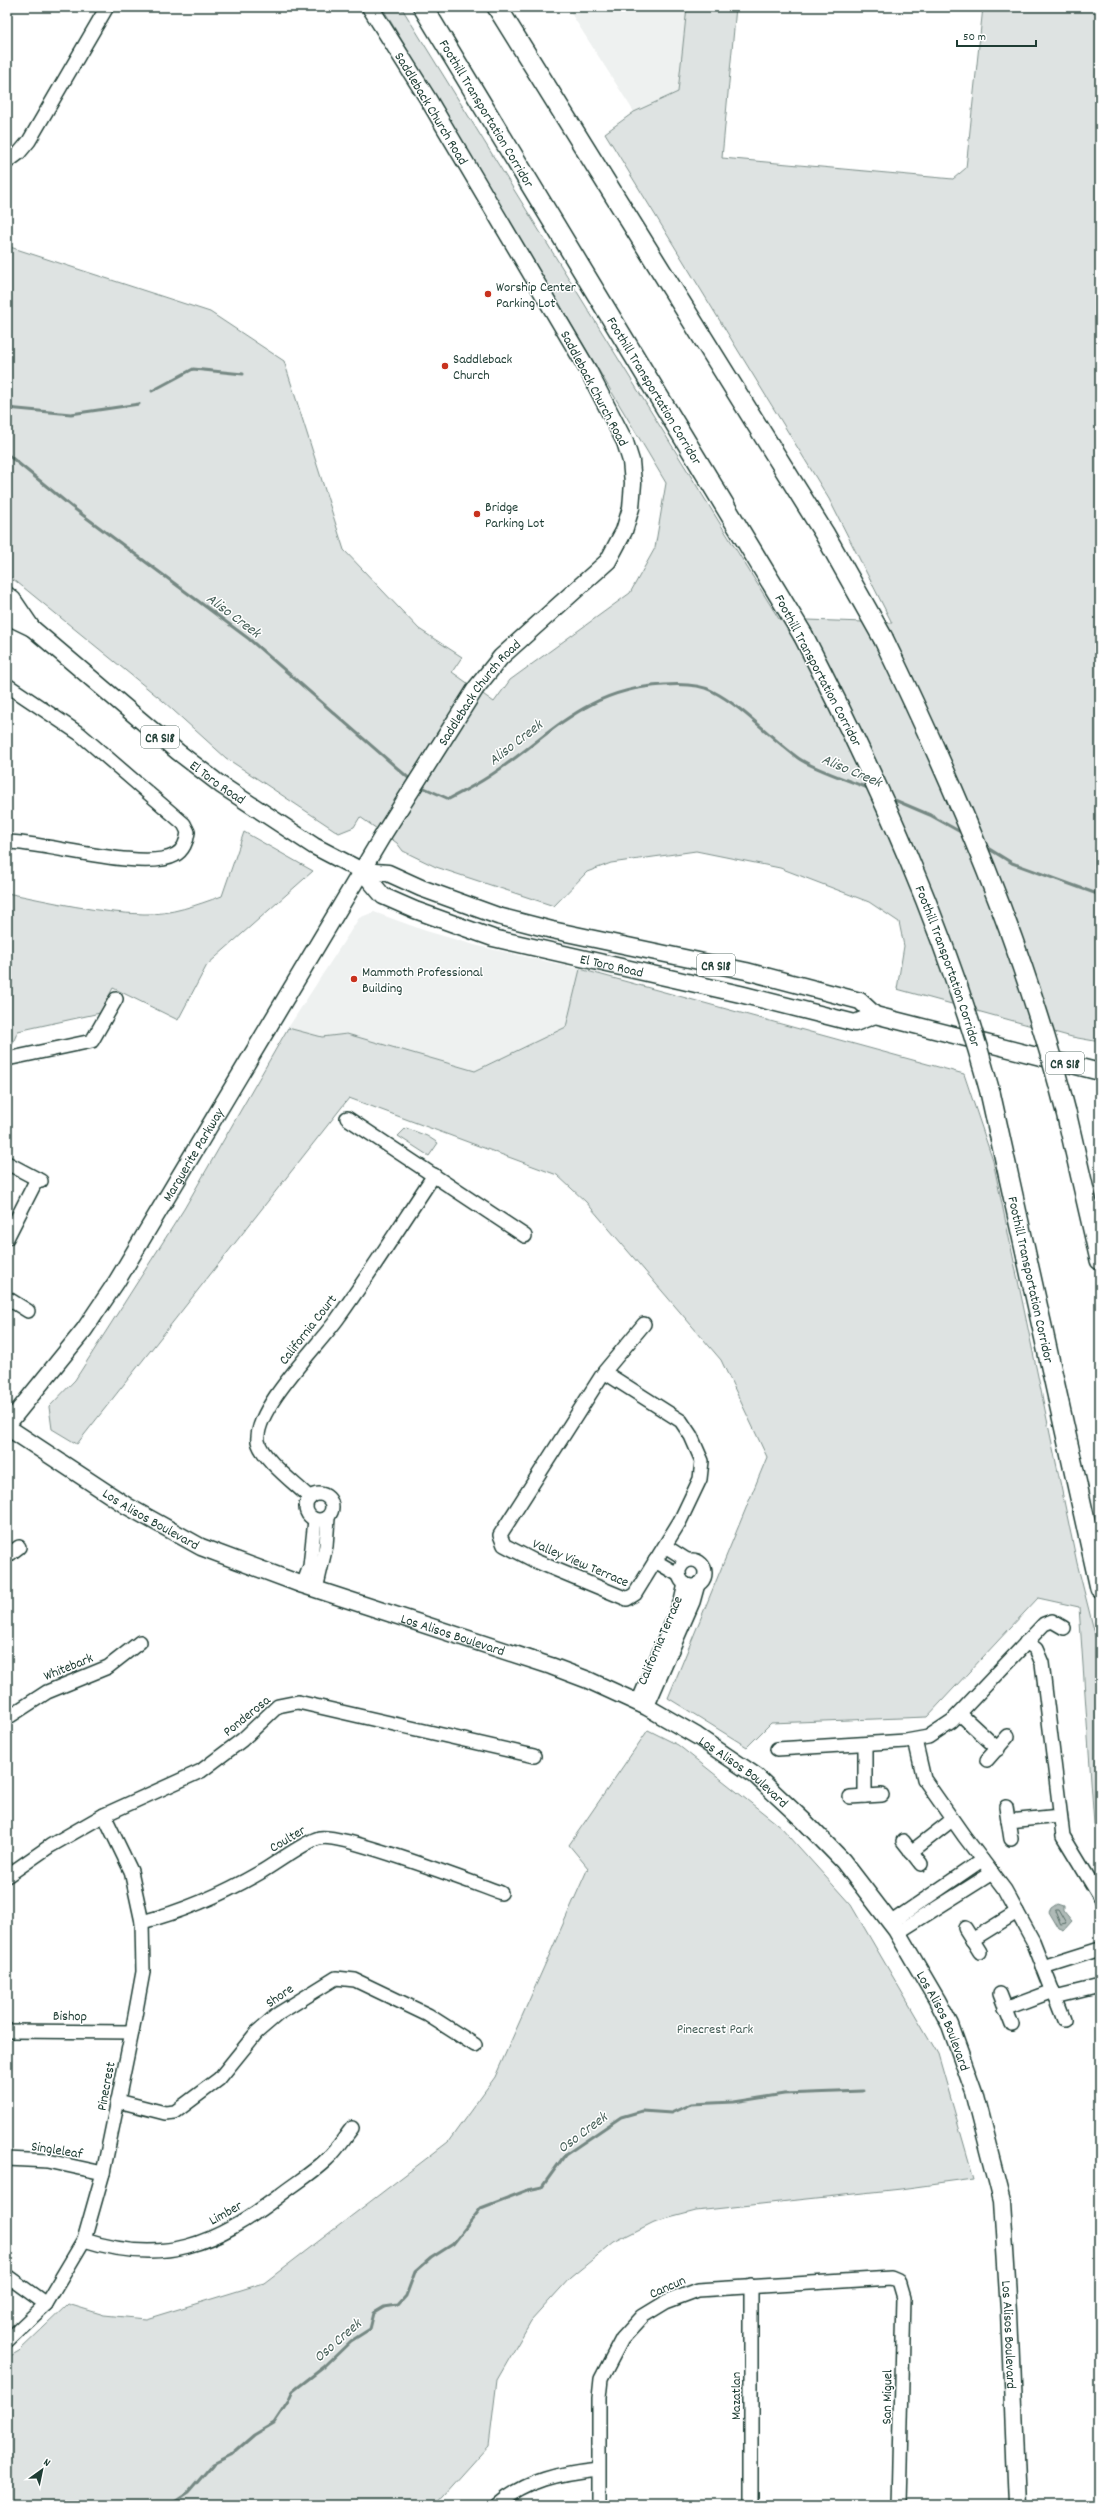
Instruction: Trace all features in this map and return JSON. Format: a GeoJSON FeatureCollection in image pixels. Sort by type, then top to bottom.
{"type":"FeatureCollection","features":[{"type":"Feature","properties":{"kind":"highway"},"geometry":{"type":"LineString","coordinates":[[416,7],[458,64]]}},
{"type":"Feature","properties":{"kind":"highway","name":"Foothill Transportation Corridor"},"geometry":{"type":"LineString","coordinates":[[423,7],[804,635],[857,740],[895,826],[941,942],[967,1017],[990,1092],[1100,1588]]}},
{"type":"Feature","properties":{"kind":"highway"},"geometry":{"type":"LineString","coordinates":[[497,7],[824,534],[883,638],[916,707],[982,858],[1038,1014],[1066,1112],[1100,1260]]}},
{"type":"Feature","properties":{"kind":"highway"},"geometry":{"type":"LineString","coordinates":[[508,7],[576,136]]}},
{"type":"Feature","properties":{"kind":"main road","name":"Saddleback Church Road"},"geometry":{"type":"LineString","coordinates":[[362,871],[383,835],[476,688],[501,657],[608,561],[624,532],[631,508],[631,462],[625,442],[584,364],[428,99],[370,7]]}},
{"type":"Feature","properties":{"kind":"main road","name":"El Toro Road"},"geometry":{"type":"LineString","coordinates":[[7,595],[13,600],[32,628]]}},
{"type":"Feature","properties":{"kind":"main road","name":"El Toro Road"},"geometry":{"type":"LineString","coordinates":[[7,616],[32,628],[178,752],[221,785],[314,846],[362,871],[383,896],[415,910],[493,938],[740,994],[855,1024],[875,1015]]}},
{"type":"Feature","properties":{"kind":"main road","name":"El Toro Road"},"geometry":{"type":"LineString","coordinates":[[362,871],[388,873],[421,888],[498,916],[552,930],[746,971],[860,1001],[875,1015],[1100,1072]]}},
{"type":"Feature","properties":{"kind":"main road","name":"Marguerite Parkway"},"geometry":{"type":"LineString","coordinates":[[7,1426],[84,1330],[117,1281],[362,871]]}},
{"type":"Feature","properties":{"kind":"main road","name":"Los Alisos Boulevard"},"geometry":{"type":"LineString","coordinates":[[7,1426],[127,1506],[201,1547],[309,1587],[551,1666],[642,1705],[691,1732],[756,1776],[843,1861],[893,1928],[950,2025],[974,2092],[1002,2201],[1009,2310],[1017,2505]]}},
{"type":"Feature","properties":{"kind":"street"},"geometry":{"type":"LineString","coordinates":[[7,162],[19,153],[29,141],[106,10]]}},
{"type":"Feature","properties":{"kind":"street"},"geometry":{"type":"LineString","coordinates":[[7,685],[92,743],[184,824],[188,832],[185,845],[175,855],[148,859],[119,858],[7,842]]}},
{"type":"Feature","properties":{"kind":"street"},"geometry":{"type":"LineString","coordinates":[[7,1059],[92,1041],[116,999]]}},
{"type":"Feature","properties":{"kind":"street"},"geometry":{"type":"LineString","coordinates":[[347,1118],[525,1236]]}},
{"type":"Feature","properties":{"kind":"street"},"geometry":{"type":"LineString","coordinates":[[7,1163],[39,1180],[7,1238]]}},
{"type":"Feature","properties":{"kind":"street","name":"California Court"},"geometry":{"type":"LineString","coordinates":[[310,1498],[264,1454],[258,1440],[260,1425],[285,1382],[338,1318],[434,1175]]}},
{"type":"Feature","properties":{"kind":"street"},"geometry":{"type":"LineString","coordinates":[[7,1298],[28,1311]]}},
{"type":"Feature","properties":{"kind":"street","name":"Valley View Terrace"},"geometry":{"type":"LineString","coordinates":[[604,1372],[673,1415],[686,1427],[699,1450],[702,1466],[700,1479],[680,1521],[633,1597],[624,1599],[533,1560],[504,1545],[500,1539],[503,1528],[604,1372],[644,1324]]}},
{"type":"Feature","properties":{"kind":"street"},"geometry":{"type":"LineString","coordinates":[[309,1587],[326,1546],[321,1519],[307,1511],[310,1498],[318,1494],[330,1500],[332,1508],[321,1519]]}},
{"type":"Feature","properties":{"kind":"street","name":"California Terrace"},"geometry":{"type":"LineString","coordinates":[[655,1561],[687,1581],[704,1578],[704,1569],[696,1560],[687,1560],[665,1546]]}},
{"type":"Feature","properties":{"kind":"street"},"geometry":{"type":"LineString","coordinates":[[7,1556],[19,1547]]}},
{"type":"Feature","properties":{"kind":"street","name":"California Terrace"},"geometry":{"type":"LineString","coordinates":[[642,1705],[681,1601],[687,1581],[680,1566],[687,1560]]}},
{"type":"Feature","properties":{"kind":"street"},"geometry":{"type":"LineString","coordinates":[[777,1749],[915,1740],[933,1734],[960,1714],[1044,1624],[1052,1621],[1064,1628]]}},
{"type":"Feature","properties":{"kind":"street","name":"Whitebark"},"geometry":{"type":"LineString","coordinates":[[7,1718],[47,1692],[108,1667],[140,1642]]}},
{"type":"Feature","properties":{"kind":"street"},"geometry":{"type":"LineString","coordinates":[[1026,1642],[1036,1649],[1042,1663],[1063,1836],[1100,1897]]}},
{"type":"Feature","properties":{"kind":"street","name":"Ponderosa"},"geometry":{"type":"LineString","coordinates":[[7,1876],[50,1846],[104,1815],[201,1771],[242,1740],[278,1706],[298,1702],[534,1756]]}},
{"type":"Feature","properties":{"kind":"street"},"geometry":{"type":"LineString","coordinates":[[960,1714],[998,1749]]}},
{"type":"Feature","properties":{"kind":"street"},"geometry":{"type":"LineString","coordinates":[[987,1760],[1008,1736]]}},
{"type":"Feature","properties":{"kind":"street"},"geometry":{"type":"LineString","coordinates":[[915,1740],[924,1779],[952,1820],[1005,1890],[1033,1941],[1064,2020]]}},
{"type":"Feature","properties":{"kind":"street"},"geometry":{"type":"LineString","coordinates":[[865,1744],[865,1796]]}},
{"type":"Feature","properties":{"kind":"street"},"geometry":{"type":"LineString","coordinates":[[850,1796],[882,1795]]}},
{"type":"Feature","properties":{"kind":"street"},"geometry":{"type":"LineString","coordinates":[[1006,1807],[1011,1839]]}},
{"type":"Feature","properties":{"kind":"street","name":"Pinecrest"},"geometry":{"type":"LineString","coordinates":[[7,2341],[46,2304],[84,2240],[102,2174],[132,2032],[143,1972],[142,1922],[131,1871],[104,1815]]}},
{"type":"Feature","properties":{"kind":"street"},"geometry":{"type":"LineString","coordinates":[[1008,1821],[1060,1816]]}},
{"type":"Feature","properties":{"kind":"street"},"geometry":{"type":"LineString","coordinates":[[911,1852],[952,1820]]}},
{"type":"Feature","properties":{"kind":"street","name":"Coulter"},"geometry":{"type":"LineString","coordinates":[[142,1922],[201,1904],[249,1879],[319,1838],[336,1839],[379,1851],[501,1893]]}},
{"type":"Feature","properties":{"kind":"street"},"geometry":{"type":"LineString","coordinates":[[902,1841],[921,1864]]}},
{"type":"Feature","properties":{"kind":"street"},"geometry":{"type":"LineString","coordinates":[[893,1928],[982,1860]]}},
{"type":"Feature","properties":{"kind":"street"},"geometry":{"type":"LineString","coordinates":[[893,1928],[992,1873]]}},
{"type":"Feature","properties":{"kind":"street"},"geometry":{"type":"LineString","coordinates":[[972,1940],[1017,1912]]}},
{"type":"Feature","properties":{"kind":"street"},"geometry":{"type":"LineString","coordinates":[[965,1928],[980,1952]]}},
{"type":"Feature","properties":{"kind":"street"},"geometry":{"type":"LineString","coordinates":[[1043,1967],[1100,1949]]}},
{"type":"Feature","properties":{"kind":"street","name":"Shore"},"geometry":{"type":"LineString","coordinates":[[118,2101],[165,2113],[176,2112],[219,2079],[256,2032],[278,2014],[336,1978],[355,1980],[428,2015],[475,2045]]}},
{"type":"Feature","properties":{"kind":"street"},"geometry":{"type":"LineString","coordinates":[[1005,2009],[1054,1994],[1100,1986]]}},
{"type":"Feature","properties":{"kind":"street"},"geometry":{"type":"LineString","coordinates":[[1000,1994],[1012,2025]]}},
{"type":"Feature","properties":{"kind":"street","name":"Bishop"},"geometry":{"type":"LineString","coordinates":[[7,2031],[132,2032]]}},
{"type":"Feature","properties":{"kind":"street","name":"Limber"},"geometry":{"type":"LineString","coordinates":[[84,2240],[111,2249],[130,2252],[167,2250],[201,2243],[247,2220],[328,2159],[352,2128]]}},
{"type":"Feature","properties":{"kind":"street","name":"Singleleaf"},"geometry":{"type":"LineString","coordinates":[[7,2159],[48,2161],[102,2174]]}},
{"type":"Feature","properties":{"kind":"street"},"geometry":{"type":"LineString","coordinates":[[7,2276],[46,2304]]}},
{"type":"Feature","properties":{"kind":"street","name":"Cancun"},"geometry":{"type":"LineString","coordinates":[[599,2505],[598,2469],[601,2379],[622,2339],[632,2326],[643,2316],[680,2296],[698,2290],[892,2278],[899,2281],[903,2289]]}},
{"type":"Feature","properties":{"kind":"street","name":"Mazatlan"},"geometry":{"type":"LineString","coordinates":[[751,2286],[751,2505]]}},
{"type":"Feature","properties":{"kind":"street","name":"San Miguel"},"geometry":{"type":"LineString","coordinates":[[900,2505],[903,2289]]}},
{"type":"Feature","properties":{"kind":"street"},"geometry":{"type":"LineString","coordinates":[[498,2505],[510,2495],[530,2484],[567,2472],[598,2469]]}},
{"type":"Feature","properties":{"kind":"shaded area"},"geometry":{"type":"Polygon","coordinates":[[[567,7],[687,7],[678,92],[634,112],[567,7]]]}},
{"type":"Feature","properties":{"kind":"shaded area"},"geometry":{"type":"Polygon","coordinates":[[[374,912],[426,931],[478,946],[580,969],[566,1027],[475,1071],[347,1034],[322,1037],[288,1028],[359,918],[374,912]]]}},
{"type":"Feature","properties":{"kind":"green space"},"geometry":{"type":"Polygon","coordinates":[[[382,7],[400,7],[403,10],[779,619],[892,623],[829,499],[605,133],[634,112],[678,92],[687,7],[736,7],[722,158],[953,179],[966,168],[983,7],[1100,7],[1100,1042],[1072,1037],[897,989],[904,946],[899,922],[869,902],[780,868],[696,851],[611,863],[587,872],[554,906],[436,867],[403,851],[397,843],[360,817],[354,827],[339,833],[226,758],[163,701],[7,574],[7,246],[210,312],[284,361],[344,550],[419,629],[462,657],[452,672],[494,702],[510,680],[630,593],[655,548],[666,483],[382,7]]]}},
{"type":"Feature","properties":{"kind":"green space"},"geometry":{"type":"Polygon","coordinates":[[[244,832],[313,871],[207,965],[178,1020],[113,988],[100,1013],[18,1031],[11,1047],[7,1048],[7,893],[110,912],[154,914],[183,909],[222,896],[244,832]]]}},
{"type":"Feature","properties":{"kind":"green space"},"geometry":{"type":"Polygon","coordinates":[[[580,969],[964,1074],[993,1161],[1077,1563],[1100,1654],[1100,1837],[1094,1824],[1079,1607],[1038,1598],[927,1717],[771,1723],[747,1747],[668,1698],[767,1457],[721,1360],[586,1202],[557,1175],[349,1098],[77,1444],[52,1429],[49,1407],[75,1380],[184,1209],[288,1028],[322,1037],[347,1034],[475,1071],[566,1027],[580,969]]]}},
{"type":"Feature","properties":{"kind":"green space"},"geometry":{"type":"Polygon","coordinates":[[[406,1128],[427,1136],[438,1143],[429,1156],[398,1136],[406,1128]]]}},
{"type":"Feature","properties":{"kind":"green space","name":"Pinecrest Park"},"geometry":{"type":"Polygon","coordinates":[[[648,1730],[678,1745],[781,1827],[851,1905],[938,2054],[974,2179],[900,2189],[696,2211],[654,2222],[614,2242],[570,2278],[531,2321],[497,2380],[489,2445],[435,2505],[7,2505],[7,2358],[19,2351],[68,2304],[104,2315],[146,2319],[264,2283],[448,2142],[495,2077],[588,1868],[569,1845],[648,1730]]]}},
{"type":"Feature","properties":{"kind":"water"},"geometry":{"type":"Polygon","coordinates":[[[1057,1904],[1063,1906],[1063,1911],[1072,1922],[1064,1931],[1059,1929],[1049,1912],[1051,1908],[1057,1904]]]}},
{"type":"Feature","properties":{"kind":"waterway"},"geometry":{"type":"LineString","coordinates":[[152,391],[193,369],[243,374]]}},
{"type":"Feature","properties":{"kind":"waterway"},"geometry":{"type":"LineString","coordinates":[[7,408],[71,414],[139,404]]}},
{"type":"Feature","properties":{"kind":"waterway","name":"Aliso Creek"},"geometry":{"type":"LineString","coordinates":[[7,454],[72,507],[249,639],[412,781]]}},
{"type":"Feature","properties":{"kind":"waterway","name":"Aliso Creek"},"geometry":{"type":"LineString","coordinates":[[420,786],[449,799],[488,777],[550,731],[589,705],[611,695],[636,688],[664,685],[689,685],[707,689],[724,698],[746,714],[798,758],[822,771],[870,789]]}},
{"type":"Feature","properties":{"kind":"waterway","name":"Aliso Creek"},"geometry":{"type":"LineString","coordinates":[[890,798],[930,815],[964,834]]}},
{"type":"Feature","properties":{"kind":"waterway","name":"Aliso Creek"},"geometry":{"type":"LineString","coordinates":[[986,847],[1012,863],[1100,895]]}},
{"type":"Feature","properties":{"kind":"waterway","name":"Oso Creek"},"geometry":{"type":"LineString","coordinates":[[170,2505],[188,2493],[213,2464],[231,2455],[254,2435],[274,2423],[288,2402],[293,2391],[324,2367],[351,2341],[370,2329],[374,2313],[384,2307],[398,2305],[406,2296],[415,2272],[431,2258],[453,2244],[481,2208],[528,2190],[542,2187],[565,2155],[621,2117],[642,2111],[671,2113],[691,2104],[734,2102],[784,2094],[863,2091]]}},
{"type":"Feature","properties":{"kind":"place","name":"Worship Center Parking Lot"},"geometry":{"type":"Point","coordinates":[488,294]}},
{"type":"Feature","properties":{"kind":"place","name":"Saddleback Church"},"geometry":{"type":"Point","coordinates":[445,366]}},
{"type":"Feature","properties":{"kind":"place","name":"Bridge Parking Lot"},"geometry":{"type":"Point","coordinates":[477,514]}},
{"type":"Feature","properties":{"kind":"place","name":"Mammoth Professional Building"},"geometry":{"type":"Point","coordinates":[354,979]}}]}
